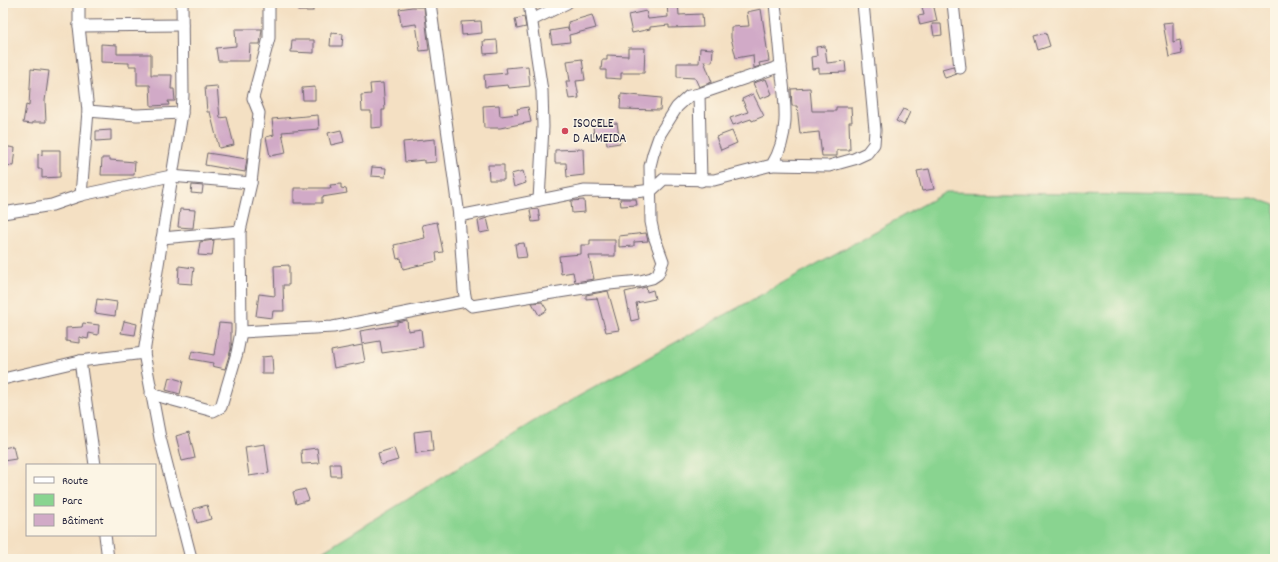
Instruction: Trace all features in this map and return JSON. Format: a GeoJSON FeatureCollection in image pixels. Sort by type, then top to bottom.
{"type":"FeatureCollection","features":[{"type":"Feature","properties":{"kind":"street"},"geometry":{"type":"LineString","coordinates":[[79,3],[79,26],[88,111],[81,195]]}},
{"type":"Feature","properties":{"kind":"street"},"geometry":{"type":"LineString","coordinates":[[182,3],[182,113],[144,353],[151,394],[191,558]]}},
{"type":"Feature","properties":{"kind":"street"},"geometry":{"type":"LineString","coordinates":[[151,394],[217,410],[221,408],[237,353],[241,332],[240,231],[251,183],[258,113],[253,98],[269,38],[269,3]]}},
{"type":"Feature","properties":{"kind":"street"},"geometry":{"type":"LineString","coordinates":[[430,3],[459,216],[464,290],[466,301],[472,306],[477,307],[652,278],[658,274],[663,261],[654,236],[651,222],[652,190],[650,166],[660,134],[677,107],[689,96],[781,66]]}},
{"type":"Feature","properties":{"kind":"street"},"geometry":{"type":"LineString","coordinates":[[529,3],[542,91],[543,120],[539,200]]}},
{"type":"Feature","properties":{"kind":"street"},"geometry":{"type":"LineString","coordinates":[[532,20],[567,3]]}},
{"type":"Feature","properties":{"kind":"street"},"geometry":{"type":"LineString","coordinates":[[772,165],[784,140],[786,119],[785,93],[781,66],[776,3]]}},
{"type":"Feature","properties":{"kind":"street"},"geometry":{"type":"LineString","coordinates":[[459,216],[585,191],[635,192],[652,190],[664,179],[677,178],[701,181],[730,177],[772,165],[829,166],[861,156],[874,144],[875,130],[863,3]]}},
{"type":"Feature","properties":{"kind":"street"},"geometry":{"type":"LineString","coordinates":[[953,3],[960,68]]}},
{"type":"Feature","properties":{"kind":"street"},"geometry":{"type":"LineString","coordinates":[[79,26],[182,25]]}},
{"type":"Feature","properties":{"kind":"street"},"geometry":{"type":"LineString","coordinates":[[699,94],[701,181]]}},
{"type":"Feature","properties":{"kind":"street"},"geometry":{"type":"LineString","coordinates":[[88,111],[137,115],[182,113]]}},
{"type":"Feature","properties":{"kind":"street"},"geometry":{"type":"LineString","coordinates":[[3,213],[52,205],[81,195],[171,176],[251,183]]}},
{"type":"Feature","properties":{"kind":"street"},"geometry":{"type":"LineString","coordinates":[[162,238],[240,231]]}},
{"type":"Feature","properties":{"kind":"street"},"geometry":{"type":"LineString","coordinates":[[241,332],[333,327],[466,301]]}},
{"type":"Feature","properties":{"kind":"street"},"geometry":{"type":"LineString","coordinates":[[3,379],[80,361],[144,353]]}},
{"type":"Feature","properties":{"kind":"street"},"geometry":{"type":"LineString","coordinates":[[80,361],[95,464]]}},
{"type":"Feature","properties":{"kind":"street"},"geometry":{"type":"LineString","coordinates":[[104,536],[108,559]]}},
{"type":"Feature","properties":{"kind":"green space"},"geometry":{"type":"Polygon","coordinates":[[[946,192],[1252,197],[1275,205],[1275,559],[311,559],[536,420],[946,192]]]}},
{"type":"Feature","properties":{"kind":"building"},"geometry":{"type":"Polygon","coordinates":[[[298,3],[313,3],[313,11],[298,11],[298,3]]]}},
{"type":"Feature","properties":{"kind":"building"},"geometry":{"type":"Polygon","coordinates":[[[667,3],[678,3],[679,15],[702,14],[703,27],[669,28],[669,25],[650,27],[650,29],[632,33],[628,15],[646,11],[648,19],[668,17],[667,3]]]}},
{"type":"Feature","properties":{"kind":"building"},"geometry":{"type":"Polygon","coordinates":[[[921,3],[933,3],[937,21],[920,25],[918,16],[924,15],[921,3]]]}},
{"type":"Feature","properties":{"kind":"building"},"geometry":{"type":"Polygon","coordinates":[[[424,7],[429,50],[420,51],[416,24],[401,26],[399,9],[424,7]]]}},
{"type":"Feature","properties":{"kind":"building"},"geometry":{"type":"Polygon","coordinates":[[[761,9],[769,61],[759,63],[760,66],[754,68],[753,55],[736,58],[731,38],[731,27],[749,26],[747,12],[761,9]]]}},
{"type":"Feature","properties":{"kind":"building"},"geometry":{"type":"Polygon","coordinates":[[[592,15],[596,28],[569,35],[570,42],[552,44],[550,31],[568,28],[569,31],[568,22],[592,15]]]}},
{"type":"Feature","properties":{"kind":"building"},"geometry":{"type":"Polygon","coordinates":[[[524,17],[526,27],[517,29],[515,19],[524,17]]]}},
{"type":"Feature","properties":{"kind":"building"},"geometry":{"type":"Polygon","coordinates":[[[481,21],[482,33],[462,35],[461,22],[481,21]]]}},
{"type":"Feature","properties":{"kind":"building"},"geometry":{"type":"Polygon","coordinates":[[[1173,22],[1173,42],[1180,40],[1182,54],[1169,57],[1163,23],[1173,22]]]}},
{"type":"Feature","properties":{"kind":"building"},"geometry":{"type":"Polygon","coordinates":[[[932,24],[941,24],[942,35],[934,36],[932,24]]]}},
{"type":"Feature","properties":{"kind":"building"},"geometry":{"type":"Polygon","coordinates":[[[235,29],[262,29],[260,44],[250,44],[249,61],[218,61],[216,48],[236,46],[235,29]]]}},
{"type":"Feature","properties":{"kind":"building"},"geometry":{"type":"Polygon","coordinates":[[[331,33],[343,34],[342,46],[330,46],[331,33]]]}},
{"type":"Feature","properties":{"kind":"building"},"geometry":{"type":"Polygon","coordinates":[[[1046,33],[1050,46],[1038,50],[1034,36],[1046,33]]]}},
{"type":"Feature","properties":{"kind":"building"},"geometry":{"type":"Polygon","coordinates":[[[292,40],[314,40],[314,53],[291,52],[292,40]]]}},
{"type":"Feature","properties":{"kind":"building"},"geometry":{"type":"Polygon","coordinates":[[[497,40],[498,53],[484,54],[483,41],[497,40]]]}},
{"type":"Feature","properties":{"kind":"building"},"geometry":{"type":"Polygon","coordinates":[[[101,44],[117,45],[117,54],[151,54],[151,75],[172,75],[171,89],[174,89],[175,101],[168,101],[169,105],[151,106],[150,85],[137,85],[137,66],[129,66],[129,63],[101,62],[101,44]]]}},
{"type":"Feature","properties":{"kind":"building"},"geometry":{"type":"Polygon","coordinates":[[[825,46],[827,63],[845,61],[846,72],[819,73],[819,68],[812,69],[811,57],[817,56],[816,47],[825,46]]]}},
{"type":"Feature","properties":{"kind":"building"},"geometry":{"type":"Polygon","coordinates":[[[628,48],[645,48],[644,73],[621,73],[621,79],[606,78],[606,70],[601,70],[602,60],[607,60],[607,55],[628,56],[628,48]]]}},
{"type":"Feature","properties":{"kind":"building"},"geometry":{"type":"Polygon","coordinates":[[[700,48],[713,49],[712,62],[704,61],[712,82],[699,87],[695,78],[677,77],[677,63],[699,63],[700,48]]]}},
{"type":"Feature","properties":{"kind":"building"},"geometry":{"type":"Polygon","coordinates":[[[582,59],[585,80],[576,81],[579,98],[569,99],[566,81],[570,81],[567,61],[582,59]]]}},
{"type":"Feature","properties":{"kind":"building"},"geometry":{"type":"Polygon","coordinates":[[[528,66],[530,86],[509,88],[508,85],[485,87],[484,75],[507,73],[506,68],[528,66]]]}},
{"type":"Feature","properties":{"kind":"building"},"geometry":{"type":"Polygon","coordinates":[[[953,66],[957,74],[945,78],[942,69],[953,66]]]}},
{"type":"Feature","properties":{"kind":"building"},"geometry":{"type":"Polygon","coordinates":[[[31,69],[49,71],[45,101],[46,122],[33,122],[33,124],[23,123],[26,105],[29,106],[31,69]]]}},
{"type":"Feature","properties":{"kind":"building"},"geometry":{"type":"Polygon","coordinates":[[[766,79],[772,94],[760,99],[753,83],[766,79]]]}},
{"type":"Feature","properties":{"kind":"building"},"geometry":{"type":"Polygon","coordinates":[[[383,83],[385,110],[382,110],[382,127],[371,128],[371,111],[362,111],[361,95],[371,94],[370,84],[383,83]]]}},
{"type":"Feature","properties":{"kind":"building"},"geometry":{"type":"Polygon","coordinates":[[[217,86],[220,118],[227,117],[234,145],[219,148],[210,112],[207,112],[205,87],[217,86]]]}},
{"type":"Feature","properties":{"kind":"building"},"geometry":{"type":"Polygon","coordinates":[[[315,87],[315,100],[303,100],[302,88],[315,87]]]}},
{"type":"Feature","properties":{"kind":"building"},"geometry":{"type":"Polygon","coordinates":[[[810,88],[812,111],[836,111],[836,107],[851,107],[852,122],[849,122],[850,150],[837,150],[837,156],[822,156],[819,132],[800,134],[797,106],[792,106],[791,89],[810,88]]]}},
{"type":"Feature","properties":{"kind":"building"},"geometry":{"type":"Polygon","coordinates":[[[621,94],[661,98],[660,110],[620,109],[621,94]]]}},
{"type":"Feature","properties":{"kind":"building"},"geometry":{"type":"Polygon","coordinates":[[[753,94],[764,116],[752,121],[751,119],[733,125],[730,118],[748,112],[742,99],[753,94]]]}},
{"type":"Feature","properties":{"kind":"building"},"geometry":{"type":"Polygon","coordinates":[[[499,105],[500,116],[518,114],[517,109],[528,107],[531,122],[500,128],[484,128],[483,106],[499,105]]]}},
{"type":"Feature","properties":{"kind":"building"},"geometry":{"type":"Polygon","coordinates":[[[903,109],[910,112],[904,125],[896,121],[903,109]]]}},
{"type":"Feature","properties":{"kind":"building"},"geometry":{"type":"Polygon","coordinates":[[[318,115],[319,129],[282,132],[286,153],[270,156],[266,137],[274,135],[272,119],[318,115]]]}},
{"type":"Feature","properties":{"kind":"building"},"geometry":{"type":"Polygon","coordinates":[[[617,123],[620,143],[607,145],[606,136],[594,137],[593,126],[617,123]]]}},
{"type":"Feature","properties":{"kind":"building"},"geometry":{"type":"Polygon","coordinates":[[[111,130],[111,140],[96,141],[96,131],[111,130]]]}},
{"type":"Feature","properties":{"kind":"building"},"geometry":{"type":"Polygon","coordinates":[[[341,130],[344,142],[331,145],[328,133],[341,130]]]}},
{"type":"Feature","properties":{"kind":"building"},"geometry":{"type":"Polygon","coordinates":[[[732,131],[737,143],[721,150],[716,137],[732,131]]]}},
{"type":"Feature","properties":{"kind":"building"},"geometry":{"type":"Polygon","coordinates":[[[435,139],[436,162],[424,163],[424,160],[405,162],[403,142],[435,139]]]}},
{"type":"Feature","properties":{"kind":"building"},"geometry":{"type":"Polygon","coordinates":[[[3,146],[15,148],[13,166],[3,165],[3,146]]]}},
{"type":"Feature","properties":{"kind":"building"},"geometry":{"type":"Polygon","coordinates":[[[583,149],[584,175],[567,177],[566,163],[555,163],[555,150],[583,149]]]}},
{"type":"Feature","properties":{"kind":"building"},"geometry":{"type":"Polygon","coordinates":[[[42,150],[60,150],[60,177],[42,178],[42,169],[38,169],[38,154],[42,155],[42,150]]]}},
{"type":"Feature","properties":{"kind":"building"},"geometry":{"type":"Polygon","coordinates":[[[207,153],[247,159],[245,172],[205,165],[207,153]]]}},
{"type":"Feature","properties":{"kind":"building"},"geometry":{"type":"Polygon","coordinates":[[[102,158],[135,162],[134,175],[101,175],[102,158]]]}},
{"type":"Feature","properties":{"kind":"building"},"geometry":{"type":"Polygon","coordinates":[[[488,165],[504,165],[504,180],[489,180],[488,165]]]}},
{"type":"Feature","properties":{"kind":"building"},"geometry":{"type":"Polygon","coordinates":[[[372,167],[386,168],[385,177],[371,176],[372,167]]]}},
{"type":"Feature","properties":{"kind":"building"},"geometry":{"type":"Polygon","coordinates":[[[929,169],[934,189],[922,191],[917,171],[929,169]]]}},
{"type":"Feature","properties":{"kind":"building"},"geometry":{"type":"Polygon","coordinates":[[[523,171],[526,183],[514,187],[511,174],[523,171]]]}},
{"type":"Feature","properties":{"kind":"building"},"geometry":{"type":"Polygon","coordinates":[[[341,184],[341,188],[346,189],[347,193],[322,197],[322,203],[294,203],[294,188],[331,188],[330,185],[341,184]]]}},
{"type":"Feature","properties":{"kind":"building"},"geometry":{"type":"Polygon","coordinates":[[[192,185],[203,186],[202,194],[191,193],[192,185]]]}},
{"type":"Feature","properties":{"kind":"building"},"geometry":{"type":"Polygon","coordinates":[[[620,199],[636,199],[637,205],[621,206],[620,199]]]}},
{"type":"Feature","properties":{"kind":"building"},"geometry":{"type":"Polygon","coordinates":[[[584,200],[585,212],[572,213],[571,201],[584,200]]]}},
{"type":"Feature","properties":{"kind":"building"},"geometry":{"type":"Polygon","coordinates":[[[180,209],[195,210],[193,228],[178,227],[180,209]]]}},
{"type":"Feature","properties":{"kind":"building"},"geometry":{"type":"Polygon","coordinates":[[[538,209],[540,221],[532,222],[530,210],[538,209]]]}},
{"type":"Feature","properties":{"kind":"building"},"geometry":{"type":"Polygon","coordinates":[[[487,218],[490,231],[480,233],[478,221],[487,218]]]}},
{"type":"Feature","properties":{"kind":"building"},"geometry":{"type":"Polygon","coordinates":[[[437,222],[443,252],[436,253],[437,261],[403,269],[401,258],[397,259],[394,245],[425,238],[422,225],[437,222]]]}},
{"type":"Feature","properties":{"kind":"building"},"geometry":{"type":"Polygon","coordinates":[[[646,233],[648,241],[634,242],[634,246],[619,247],[619,236],[646,233]]]}},
{"type":"Feature","properties":{"kind":"building"},"geometry":{"type":"Polygon","coordinates":[[[214,240],[212,256],[198,255],[200,242],[214,240]]]}},
{"type":"Feature","properties":{"kind":"building"},"geometry":{"type":"Polygon","coordinates":[[[590,240],[615,240],[615,256],[589,256],[594,279],[575,282],[573,272],[561,274],[559,256],[581,254],[581,245],[590,245],[590,240]]]}},
{"type":"Feature","properties":{"kind":"building"},"geometry":{"type":"Polygon","coordinates":[[[524,243],[527,257],[517,258],[515,244],[524,243]]]}},
{"type":"Feature","properties":{"kind":"building"},"geometry":{"type":"Polygon","coordinates":[[[289,265],[289,285],[283,285],[284,311],[273,311],[272,318],[256,316],[259,294],[275,296],[274,266],[289,265]]]}},
{"type":"Feature","properties":{"kind":"building"},"geometry":{"type":"Polygon","coordinates":[[[179,266],[194,268],[192,284],[178,283],[179,266]]]}},
{"type":"Feature","properties":{"kind":"building"},"geometry":{"type":"Polygon","coordinates":[[[646,287],[647,292],[653,290],[655,299],[636,303],[639,319],[631,321],[625,292],[646,287]]]}},
{"type":"Feature","properties":{"kind":"building"},"geometry":{"type":"Polygon","coordinates":[[[608,291],[619,330],[606,332],[597,298],[586,299],[586,295],[608,291]]]}},
{"type":"Feature","properties":{"kind":"building"},"geometry":{"type":"Polygon","coordinates":[[[97,299],[117,302],[115,316],[95,313],[97,299]]]}},
{"type":"Feature","properties":{"kind":"building"},"geometry":{"type":"Polygon","coordinates":[[[542,302],[547,310],[539,315],[532,303],[542,302]]]}},
{"type":"Feature","properties":{"kind":"building"},"geometry":{"type":"Polygon","coordinates":[[[407,320],[408,331],[421,329],[423,347],[382,353],[380,341],[362,344],[360,331],[397,325],[397,322],[407,320]]]}},
{"type":"Feature","properties":{"kind":"building"},"geometry":{"type":"Polygon","coordinates":[[[124,321],[137,324],[135,335],[121,333],[124,321]]]}},
{"type":"Feature","properties":{"kind":"building"},"geometry":{"type":"Polygon","coordinates":[[[83,323],[99,325],[98,335],[89,333],[88,339],[79,337],[79,343],[66,341],[66,328],[82,327],[83,323]]]}},
{"type":"Feature","properties":{"kind":"building"},"geometry":{"type":"Polygon","coordinates":[[[219,323],[231,324],[231,349],[225,369],[212,366],[213,363],[190,359],[192,351],[214,355],[219,323]]]}},
{"type":"Feature","properties":{"kind":"building"},"geometry":{"type":"Polygon","coordinates":[[[362,345],[365,362],[334,368],[331,351],[362,345]]]}},
{"type":"Feature","properties":{"kind":"building"},"geometry":{"type":"Polygon","coordinates":[[[272,356],[273,374],[262,374],[262,357],[272,356]]]}},
{"type":"Feature","properties":{"kind":"building"},"geometry":{"type":"Polygon","coordinates":[[[169,377],[183,381],[180,394],[166,390],[169,377]]]}},
{"type":"Feature","properties":{"kind":"building"},"geometry":{"type":"Polygon","coordinates":[[[431,430],[433,451],[416,453],[414,432],[431,430]]]}},
{"type":"Feature","properties":{"kind":"building"},"geometry":{"type":"Polygon","coordinates":[[[189,432],[195,458],[182,461],[176,436],[189,432]]]}},
{"type":"Feature","properties":{"kind":"building"},"geometry":{"type":"Polygon","coordinates":[[[265,444],[269,473],[249,476],[245,447],[265,444]]]}},
{"type":"Feature","properties":{"kind":"building"},"geometry":{"type":"Polygon","coordinates":[[[13,446],[16,459],[3,461],[3,448],[13,446]]]}},
{"type":"Feature","properties":{"kind":"building"},"geometry":{"type":"Polygon","coordinates":[[[317,448],[319,463],[302,464],[301,450],[317,448]]]}},
{"type":"Feature","properties":{"kind":"building"},"geometry":{"type":"Polygon","coordinates":[[[394,448],[398,460],[381,465],[378,453],[394,448]]]}},
{"type":"Feature","properties":{"kind":"building"},"geometry":{"type":"Polygon","coordinates":[[[330,464],[340,464],[341,476],[331,476],[330,464]]]}},
{"type":"Feature","properties":{"kind":"building"},"geometry":{"type":"Polygon","coordinates":[[[305,489],[309,500],[296,504],[293,492],[305,489]]]}},
{"type":"Feature","properties":{"kind":"building"},"geometry":{"type":"Polygon","coordinates":[[[207,505],[211,519],[197,523],[193,509],[207,505]]]}},
{"type":"Feature","properties":{"kind":"place","name":"ISOCELE D ALMEIDA"},"geometry":{"type":"Point","coordinates":[565,131]}}]}
